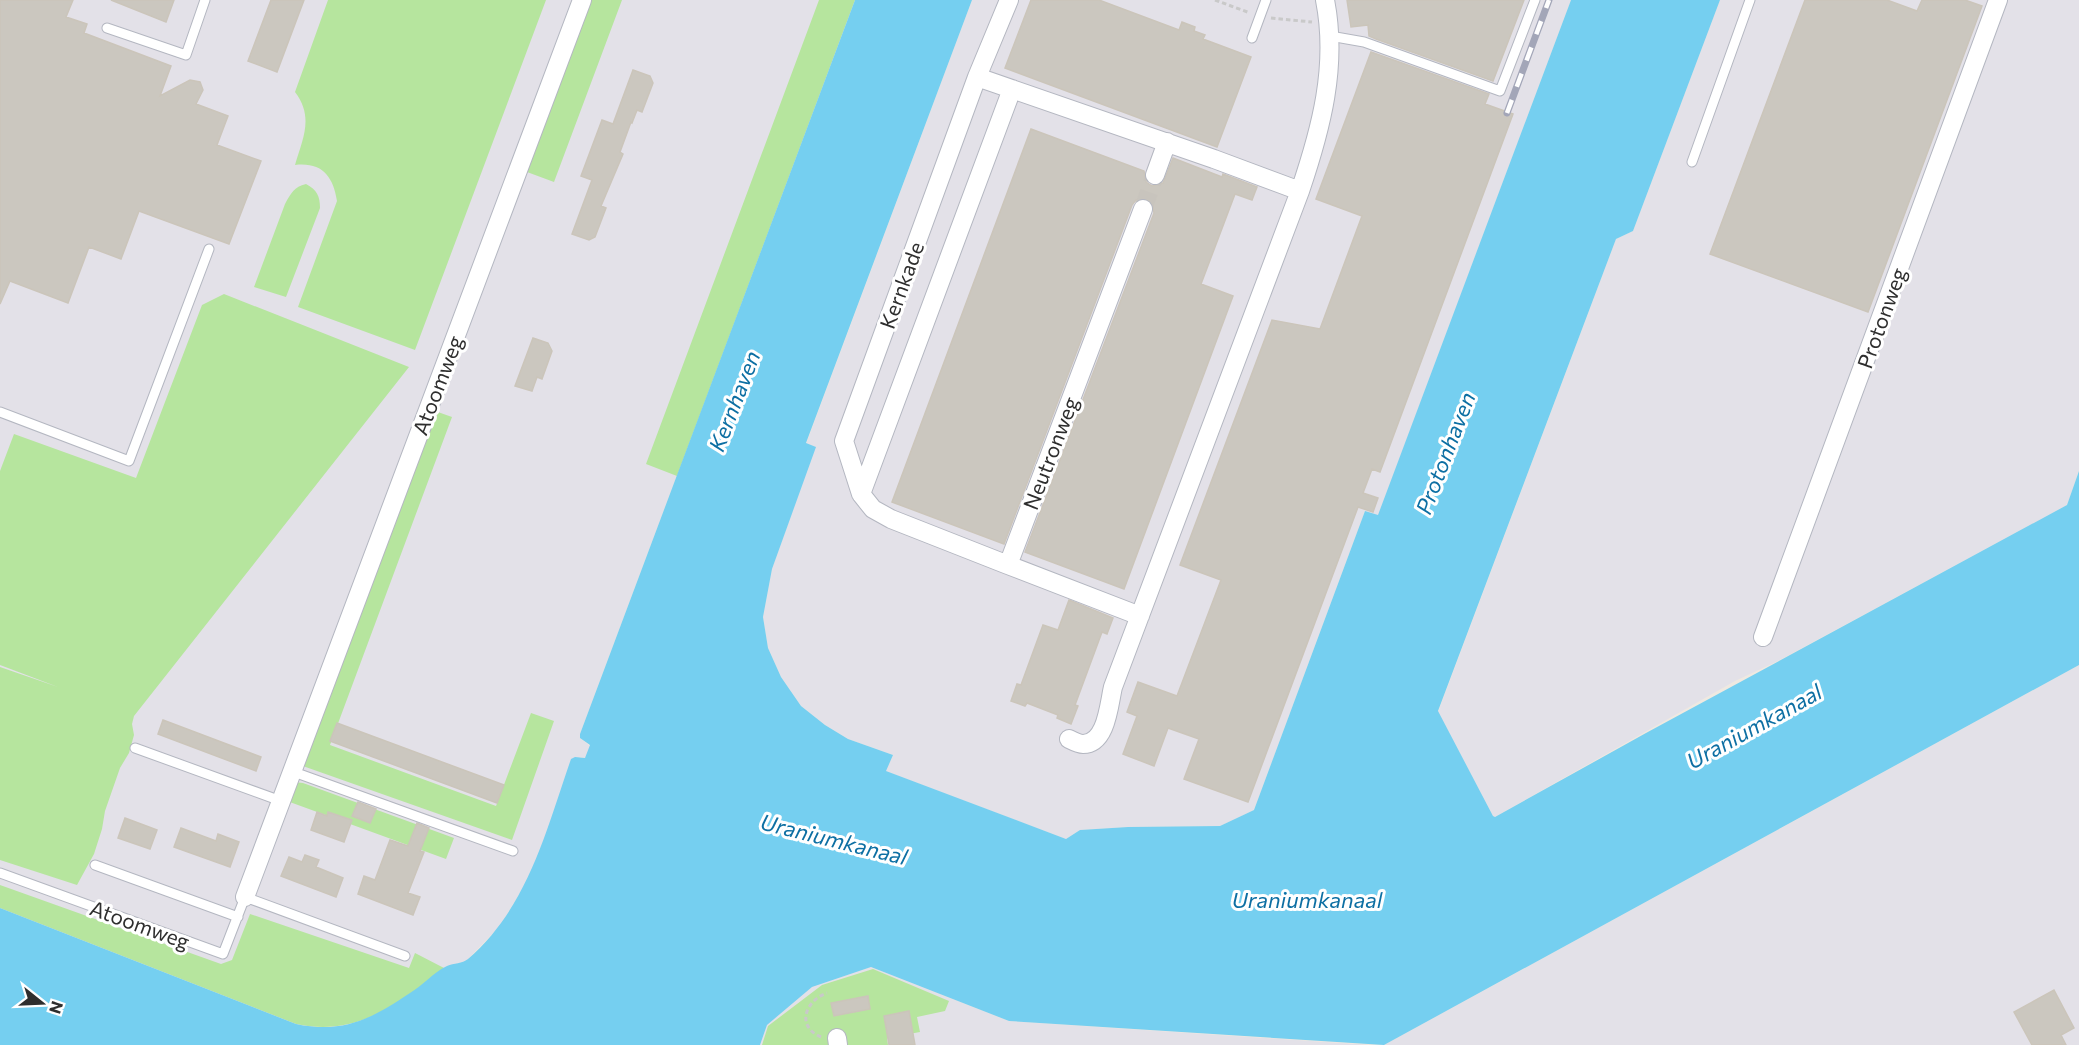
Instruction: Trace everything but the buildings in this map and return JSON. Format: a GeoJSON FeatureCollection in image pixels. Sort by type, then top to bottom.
{"type":"FeatureCollection","features":[{"type":"Feature","properties":{"kind":"street","name":"Atoomweg"},"geometry":{"type":"LineString","coordinates":[[245,897],[582,0]]}},
{"type":"Feature","properties":{"kind":"street","name":"Kernkade"},"geometry":{"type":"LineString","coordinates":[[1008,565],[891,519],[873,509],[861,494],[844,441],[977,76],[1009,0]]}},
{"type":"Feature","properties":{"kind":"street"},"geometry":{"type":"LineString","coordinates":[[1069,739],[1083,744],[1095,741],[1102,733],[1113,687],[1316,145],[1327,94],[1330,36],[1325,0]]}},
{"type":"Feature","properties":{"kind":"street","name":"Protonweg"},"geometry":{"type":"LineString","coordinates":[[1763,637],[1998,0]]}},
{"type":"Feature","properties":{"kind":"street"},"geometry":{"type":"LineString","coordinates":[[977,76],[1300,191]]}},
{"type":"Feature","properties":{"kind":"street","name":"Kernkade"},"geometry":{"type":"LineString","coordinates":[[861,494],[1012,89]]}},
{"type":"Feature","properties":{"kind":"street"},"geometry":{"type":"LineString","coordinates":[[1155,175],[1167,142]]}},
{"type":"Feature","properties":{"kind":"street","name":"Neutronweg"},"geometry":{"type":"LineString","coordinates":[[1008,565],[1143,209]]}},
{"type":"Feature","properties":{"kind":"street"},"geometry":{"type":"LineString","coordinates":[[1008,565],[1140,616]]}},
{"type":"Feature","properties":{"kind":"lane"},"geometry":{"type":"LineString","coordinates":[[107,28],[186,55],[205,0]]}},
{"type":"Feature","properties":{"kind":"lane"},"geometry":{"type":"LineString","coordinates":[[1252,38],[1266,0]]}},
{"type":"Feature","properties":{"kind":"lane"},"geometry":{"type":"LineString","coordinates":[[1330,36],[1364,42],[1500,91],[1535,0]]}},
{"type":"Feature","properties":{"kind":"lane"},"geometry":{"type":"LineString","coordinates":[[1692,162],[1750,0]]}},
{"type":"Feature","properties":{"kind":"lane"},"geometry":{"type":"LineString","coordinates":[[0,412],[129,460],[209,249]]}},
{"type":"Feature","properties":{"kind":"lane"},"geometry":{"type":"LineString","coordinates":[[135,748],[281,801]]}},
{"type":"Feature","properties":{"kind":"lane"},"geometry":{"type":"LineString","coordinates":[[291,771],[513,851]]}},
{"type":"Feature","properties":{"kind":"lane"},"geometry":{"type":"LineString","coordinates":[[95,865],[238,917]]}},
{"type":"Feature","properties":{"kind":"lane","name":"Atoomweg"},"geometry":{"type":"LineString","coordinates":[[0,873],[224,954],[245,897]]}},
{"type":"Feature","properties":{"kind":"lane"},"geometry":{"type":"LineString","coordinates":[[245,897],[405,956]]}},
{"type":"Feature","properties":{"kind":"path"},"geometry":{"type":"LineString","coordinates":[[827,993],[811,1002],[806,1020],[817,1035],[838,1041]]}},
{"type":"Feature","properties":{"kind":"shaded area"},"geometry":{"type":"Polygon","coordinates":[[[0,0],[855,0],[580,734],[580,738],[590,746],[587,755],[585,758],[580,757],[527,881],[500,926],[466,961],[444,968],[385,1010],[78,938],[0,908],[0,0]]]}},
{"type":"Feature","properties":{"kind":"shaded area"},"geometry":{"type":"Polygon","coordinates":[[[972,0],[1571,0],[1378,516],[1365,511],[1254,810],[1220,826],[1080,830],[1066,839],[885,771],[893,755],[848,739],[801,706],[781,677],[768,648],[763,617],[772,569],[815,447],[806,444],[972,0]]]}},
{"type":"Feature","properties":{"kind":"shaded area"},"geometry":{"type":"Polygon","coordinates":[[[1720,0],[2079,0],[2079,471],[2067,505],[1776,662],[1735,681],[1495,817],[1438,712],[1616,239],[1633,231],[1720,0]]]}},
{"type":"Feature","properties":{"kind":"shaded area"},"geometry":{"type":"Polygon","coordinates":[[[2079,665],[2079,1045],[1384,1045],[1761,839],[2079,665]]]}},
{"type":"Feature","properties":{"kind":"shaded area"},"geometry":{"type":"Polygon","coordinates":[[[871,967],[1009,1021],[1370,1045],[760,1045],[767,1025],[812,987],[871,967]]]}},
{"type":"Feature","properties":{"kind":"green space"},"geometry":{"type":"Polygon","coordinates":[[[328,0],[546,0],[415,350],[298,307],[337,201],[333,184],[325,172],[312,166],[295,165],[304,137],[305,119],[301,101],[295,92],[328,0]]]}},
{"type":"Feature","properties":{"kind":"green space"},"geometry":{"type":"Polygon","coordinates":[[[590,0],[622,0],[554,182],[527,172],[590,0]]]}},
{"type":"Feature","properties":{"kind":"green space"},"geometry":{"type":"Polygon","coordinates":[[[819,0],[855,0],[677,476],[646,464],[819,0]]]}},
{"type":"Feature","properties":{"kind":"green space"},"geometry":{"type":"Polygon","coordinates":[[[306,184],[317,194],[320,208],[286,297],[254,287],[285,204],[293,191],[306,184]]]}},
{"type":"Feature","properties":{"kind":"green space"},"geometry":{"type":"Polygon","coordinates":[[[224,294],[409,367],[134,716],[132,724],[134,735],[129,753],[120,768],[105,811],[94,854],[77,885],[0,860],[0,667],[58,687],[0,665],[0,471],[14,434],[136,478],[202,305],[224,294]]]}},
{"type":"Feature","properties":{"kind":"green space"},"geometry":{"type":"Polygon","coordinates":[[[435,411],[452,417],[330,745],[496,806],[531,713],[554,721],[512,840],[300,765],[435,411]]]}},
{"type":"Feature","properties":{"kind":"green space"},"geometry":{"type":"Polygon","coordinates":[[[294,782],[303,783],[454,838],[446,859],[287,801],[294,782]]]}},
{"type":"Feature","properties":{"kind":"green space"},"geometry":{"type":"Polygon","coordinates":[[[0,885],[221,964],[232,960],[250,914],[409,968],[415,953],[444,968],[410,994],[376,1015],[338,1026],[318,1027],[296,1024],[0,908],[0,885]]]}},
{"type":"Feature","properties":{"kind":"green space"},"geometry":{"type":"Polygon","coordinates":[[[873,969],[949,1001],[945,1011],[917,1017],[920,1032],[887,1038],[888,1045],[762,1045],[768,1026],[822,985],[873,969]]]}},
{"type":"Feature","properties":{"kind":"water"},"geometry":{"type":"Polygon","coordinates":[[[855,0],[972,0],[806,443],[816,447],[772,569],[763,617],[768,648],[781,677],[801,706],[848,739],[893,755],[886,771],[1066,839],[1080,830],[1220,826],[1254,810],[1365,511],[1378,515],[1571,0],[1720,0],[1633,231],[1616,239],[1438,711],[1493,816],[1495,817],[2067,505],[2079,471],[2079,665],[1384,1045],[1009,1021],[871,967],[812,987],[767,1025],[760,1045],[0,1045],[0,908],[296,1024],[313,1027],[342,1025],[369,1017],[415,990],[442,969],[466,961],[489,938],[506,916],[533,867],[571,759],[585,758],[590,745],[580,738],[580,734],[855,0]]]}},
{"type":"Feature","properties":{"kind":"tunnel"},"geometry":{"type":"LineString","coordinates":[[1143,209],[1155,175]]}},
{"type":"Feature","properties":{"kind":"railway"},"geometry":{"type":"LineString","coordinates":[[1507,113],[1549,0]]}},
{"type":"Feature","properties":{"kind":"water label","name":"Kernhaven"},"geometry":{"type":"Point","coordinates":[734,401]}},
{"type":"Feature","properties":{"kind":"water label","name":"Protonhaven"},"geometry":{"type":"Point","coordinates":[1445,453]}},
{"type":"Feature","properties":{"kind":"water label","name":"Uraniumkanaal"},"geometry":{"type":"Point","coordinates":[1754,726]}},
{"type":"Feature","properties":{"kind":"water label","name":"Uraniumkanaal"},"geometry":{"type":"Point","coordinates":[834,839]}},
{"type":"Feature","properties":{"kind":"water label","name":"Uraniumkanaal"},"geometry":{"type":"Point","coordinates":[1307,899]}}]}
